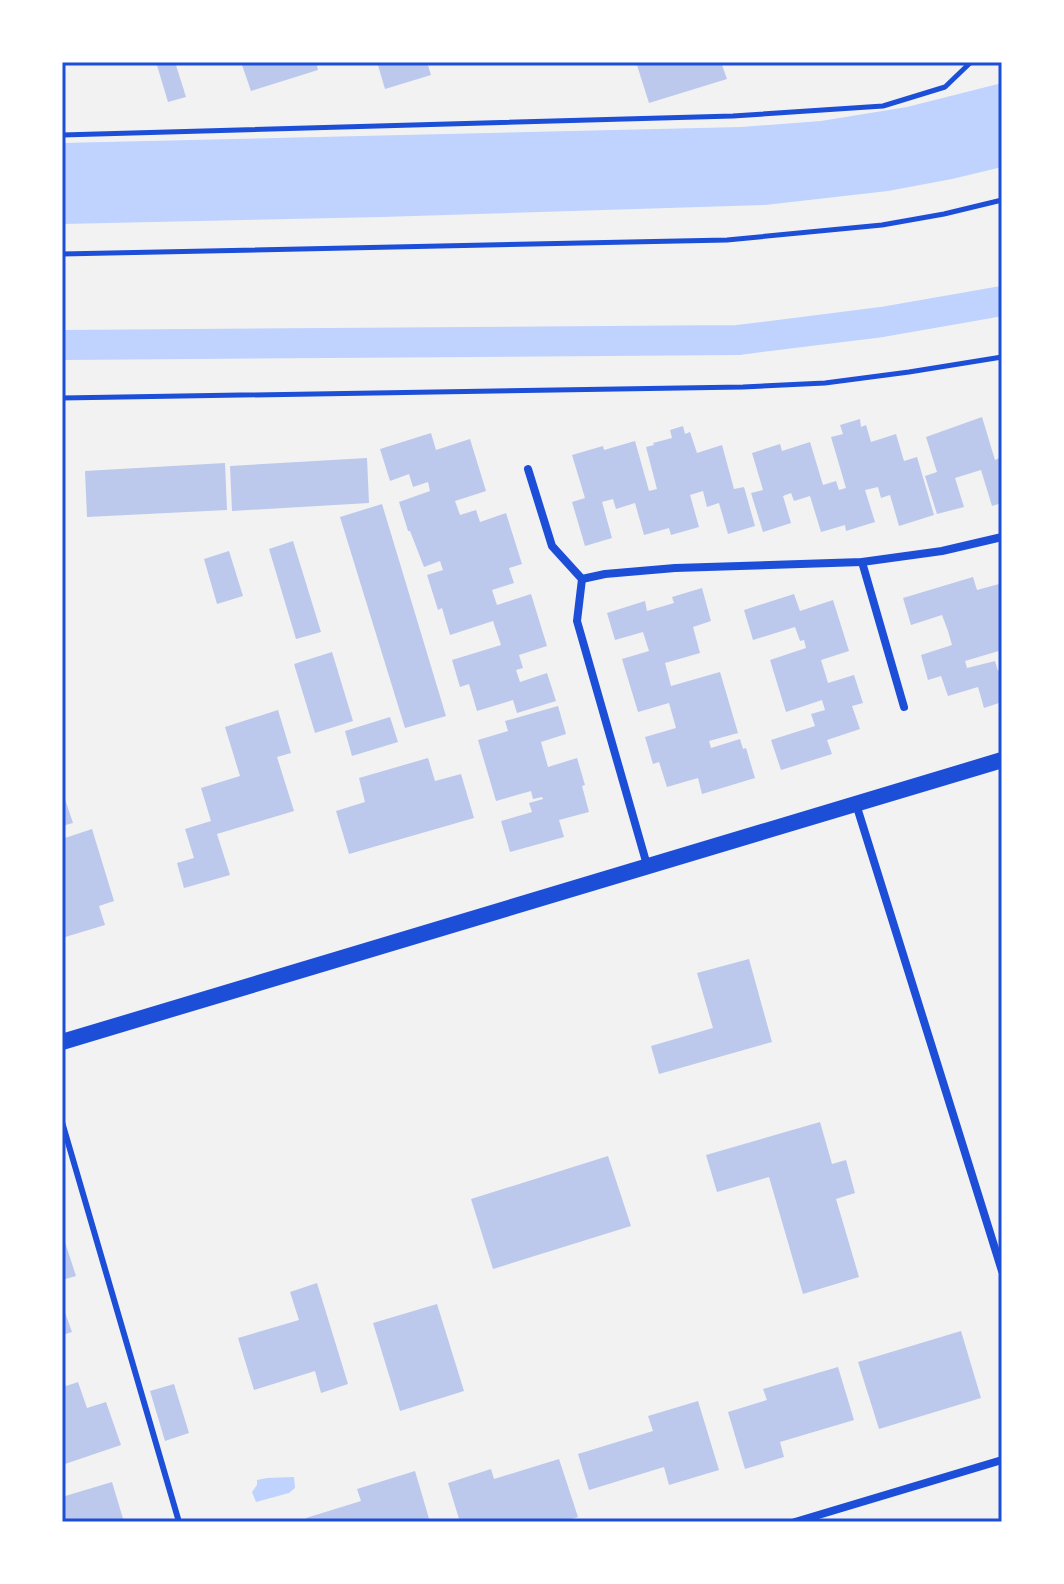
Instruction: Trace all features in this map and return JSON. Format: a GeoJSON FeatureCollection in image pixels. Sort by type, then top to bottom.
{"type":"FeatureCollection","features":[{"type":"Feature","properties":{"kind":"main road"},"geometry":{"type":"LineString","coordinates":[[62,1042],[1002,760]]}},
{"type":"Feature","properties":{"kind":"street"},"geometry":{"type":"LineString","coordinates":[[528,469],[552,546],[582,579],[577,621],[647,865]]}},
{"type":"Feature","properties":{"kind":"street"},"geometry":{"type":"LineString","coordinates":[[582,579],[675,568],[862,562],[942,551],[1002,537]]}},
{"type":"Feature","properties":{"kind":"street"},"geometry":{"type":"LineString","coordinates":[[862,562],[904,707]]}},
{"type":"Feature","properties":{"kind":"street"},"geometry":{"type":"LineString","coordinates":[[856,804],[1002,1271]]}},
{"type":"Feature","properties":{"kind":"street"},"geometry":{"type":"LineString","coordinates":[[795,1522],[1002,1460]]}},
{"type":"Feature","properties":{"kind":"lane"},"geometry":{"type":"LineString","coordinates":[[62,1122],[179,1522]]}},
{"type":"Feature","properties":{"kind":"path"},"geometry":{"type":"LineString","coordinates":[[62,135],[733,116],[883,106],[945,87],[974,62]]}},
{"type":"Feature","properties":{"kind":"path"},"geometry":{"type":"LineString","coordinates":[[62,254],[727,240],[882,225],[1002,200]]}},
{"type":"Feature","properties":{"kind":"path"},"geometry":{"type":"LineString","coordinates":[[62,398],[743,387],[825,383],[1002,357]]}},
{"type":"Feature","properties":{"kind":"water"},"geometry":{"type":"Polygon","coordinates":[[[1002,83],[1002,167],[888,191],[765,205],[62,224],[62,143],[741,127],[821,121],[907,107],[1002,83]]]}},
{"type":"Feature","properties":{"kind":"water"},"geometry":{"type":"Polygon","coordinates":[[[294,1477],[295,1488],[289,1493],[256,1502],[252,1492],[257,1480],[294,1477]]]}},
{"type":"Feature","properties":{"kind":"building"},"geometry":{"type":"Polygon","coordinates":[[[156,62],[175,62],[186,97],[168,102],[156,62]]]}},
{"type":"Feature","properties":{"kind":"building"},"geometry":{"type":"Polygon","coordinates":[[[241,62],[316,62],[318,70],[251,91],[241,62]]]}},
{"type":"Feature","properties":{"kind":"building"},"geometry":{"type":"Polygon","coordinates":[[[377,62],[427,62],[431,75],[385,89],[377,62]]]}},
{"type":"Feature","properties":{"kind":"building"},"geometry":{"type":"Polygon","coordinates":[[[636,62],[721,62],[727,79],[649,103],[636,62]]]}},
{"type":"Feature","properties":{"kind":"building"},"geometry":{"type":"Polygon","coordinates":[[[982,417],[995,460],[1002,457],[1002,503],[992,506],[981,470],[955,478],[964,507],[937,514],[925,476],[937,472],[926,437],[982,417]]]}},
{"type":"Feature","properties":{"kind":"building"},"geometry":{"type":"Polygon","coordinates":[[[860,419],[861,427],[866,425],[871,442],[896,434],[904,461],[917,457],[934,515],[899,526],[890,495],[881,498],[878,487],[865,490],[875,522],[846,531],[845,525],[821,532],[810,496],[794,501],[791,493],[783,496],[791,523],[763,532],[751,493],[763,490],[752,453],[780,444],[782,451],[810,442],[823,485],[836,481],[839,490],[846,488],[831,437],[843,434],[840,425],[860,419]]]}},
{"type":"Feature","properties":{"kind":"building"},"geometry":{"type":"Polygon","coordinates":[[[683,426],[685,434],[690,432],[697,453],[722,445],[734,489],[744,487],[755,526],[728,534],[719,503],[707,507],[703,491],[690,495],[699,527],[671,535],[669,528],[644,535],[635,503],[616,509],[613,499],[602,502],[612,538],[585,546],[572,502],[585,498],[572,455],[635,441],[649,491],[657,489],[646,447],[672,438],[670,430],[683,426]]]}},
{"type":"Feature","properties":{"kind":"building"},"geometry":{"type":"Polygon","coordinates":[[[431,433],[436,450],[470,439],[486,491],[455,501],[460,515],[476,510],[480,522],[506,513],[522,564],[509,568],[514,583],[492,590],[497,605],[531,594],[547,646],[519,655],[523,668],[516,670],[520,682],[547,673],[556,701],[517,713],[513,700],[477,711],[469,684],[460,687],[452,660],[501,645],[493,621],[450,635],[427,575],[443,570],[440,561],[424,567],[399,502],[430,491],[428,482],[413,487],[409,474],[390,481],[380,449],[431,433]]]}},
{"type":"Feature","properties":{"kind":"building"},"geometry":{"type":"Polygon","coordinates":[[[367,458],[369,503],[232,511],[230,466],[367,458]]]}},
{"type":"Feature","properties":{"kind":"building"},"geometry":{"type":"Polygon","coordinates":[[[225,463],[227,510],[87,517],[85,471],[225,463]]]}},
{"type":"Feature","properties":{"kind":"building"},"geometry":{"type":"Polygon","coordinates":[[[382,504],[446,716],[405,728],[340,517],[382,504]]]}},
{"type":"Feature","properties":{"kind":"building"},"geometry":{"type":"Polygon","coordinates":[[[293,541],[321,632],[296,639],[269,549],[293,541]]]}},
{"type":"Feature","properties":{"kind":"building"},"geometry":{"type":"Polygon","coordinates":[[[229,551],[243,596],[217,604],[204,559],[229,551]]]}},
{"type":"Feature","properties":{"kind":"building"},"geometry":{"type":"Polygon","coordinates":[[[973,577],[977,590],[999,584],[1002,595],[1002,650],[965,661],[967,668],[995,661],[998,671],[1002,670],[1002,702],[984,708],[978,687],[948,696],[941,676],[928,680],[921,655],[952,645],[948,631],[942,615],[911,625],[903,598],[973,577]]]}},
{"type":"Feature","properties":{"kind":"building"},"geometry":{"type":"Polygon","coordinates":[[[702,588],[711,621],[693,627],[700,653],[665,663],[671,686],[720,672],[738,733],[709,741],[711,748],[740,739],[755,778],[702,794],[698,778],[667,787],[659,762],[653,764],[645,737],[676,728],[669,703],[638,712],[622,659],[649,651],[643,632],[615,640],[607,613],[645,601],[647,611],[674,603],[672,597],[702,588]]]}},
{"type":"Feature","properties":{"kind":"building"},"geometry":{"type":"Polygon","coordinates":[[[794,594],[800,611],[833,600],[849,651],[821,660],[828,683],[854,675],[863,703],[852,706],[860,729],[827,740],[832,754],[781,770],[771,740],[815,726],[811,714],[825,710],[822,700],[786,712],[770,660],[806,648],[804,640],[800,641],[795,627],[753,640],[744,610],[794,594]]]}},
{"type":"Feature","properties":{"kind":"building"},"geometry":{"type":"Polygon","coordinates":[[[332,652],[353,721],[315,733],[294,664],[332,652]]]}},
{"type":"Feature","properties":{"kind":"building"},"geometry":{"type":"Polygon","coordinates":[[[558,706],[566,734],[541,742],[548,767],[577,758],[589,812],[559,820],[564,837],[510,852],[501,821],[532,812],[529,803],[543,799],[533,799],[531,791],[496,801],[478,740],[508,731],[505,721],[558,706]]]}},
{"type":"Feature","properties":{"kind":"building"},"geometry":{"type":"Polygon","coordinates":[[[278,710],[291,753],[277,757],[294,811],[217,834],[230,875],[184,888],[177,863],[194,858],[185,829],[211,821],[201,788],[240,776],[225,727],[278,710]]]}},
{"type":"Feature","properties":{"kind":"building"},"geometry":{"type":"Polygon","coordinates":[[[390,717],[398,742],[352,756],[345,731],[390,717]]]}},
{"type":"Feature","properties":{"kind":"building"},"geometry":{"type":"Polygon","coordinates":[[[428,758],[435,781],[461,774],[474,818],[349,854],[336,811],[365,802],[359,778],[428,758]]]}},
{"type":"Feature","properties":{"kind":"building"},"geometry":{"type":"Polygon","coordinates":[[[62,790],[73,823],[62,826],[62,790]]]}},
{"type":"Feature","properties":{"kind":"building"},"geometry":{"type":"Polygon","coordinates":[[[92,829],[114,901],[99,906],[105,925],[62,938],[62,839],[92,829]]]}},
{"type":"Feature","properties":{"kind":"building"},"geometry":{"type":"Polygon","coordinates":[[[749,959],[772,1042],[659,1074],[651,1046],[713,1028],[697,973],[749,959]]]}},
{"type":"Feature","properties":{"kind":"building"},"geometry":{"type":"Polygon","coordinates":[[[820,1122],[832,1164],[846,1160],[855,1193],[836,1199],[859,1277],[803,1294],[769,1177],[717,1192],[706,1155],[820,1122]]]}},
{"type":"Feature","properties":{"kind":"building"},"geometry":{"type":"Polygon","coordinates":[[[608,1156],[631,1226],[493,1269],[471,1199],[608,1156]]]}},
{"type":"Feature","properties":{"kind":"building"},"geometry":{"type":"Polygon","coordinates":[[[65,1242],[76,1276],[62,1280],[62,1243],[65,1242]]]}},
{"type":"Feature","properties":{"kind":"building"},"geometry":{"type":"Polygon","coordinates":[[[317,1283],[348,1384],[321,1393],[315,1371],[254,1390],[238,1338],[299,1320],[290,1292],[317,1283]]]}},
{"type":"Feature","properties":{"kind":"building"},"geometry":{"type":"Polygon","coordinates":[[[62,1304],[72,1332],[62,1335],[62,1304]]]}},
{"type":"Feature","properties":{"kind":"building"},"geometry":{"type":"Polygon","coordinates":[[[437,1304],[464,1391],[400,1411],[373,1323],[437,1304]]]}},
{"type":"Feature","properties":{"kind":"building"},"geometry":{"type":"Polygon","coordinates":[[[961,1331],[981,1398],[879,1429],[858,1362],[961,1331]]]}},
{"type":"Feature","properties":{"kind":"building"},"geometry":{"type":"Polygon","coordinates":[[[838,1367],[854,1420],[780,1442],[784,1457],[745,1469],[728,1412],[767,1400],[763,1389],[838,1367]]]}},
{"type":"Feature","properties":{"kind":"building"},"geometry":{"type":"Polygon","coordinates":[[[62,1378],[66,1386],[78,1382],[87,1408],[106,1402],[121,1445],[62,1465],[62,1378]]]}},
{"type":"Feature","properties":{"kind":"building"},"geometry":{"type":"Polygon","coordinates":[[[174,1384],[189,1433],[165,1441],[150,1391],[174,1384]]]}},
{"type":"Feature","properties":{"kind":"building"},"geometry":{"type":"Polygon","coordinates":[[[698,1401],[719,1470],[669,1485],[664,1467],[589,1490],[578,1454],[653,1431],[648,1416],[698,1401]]]}},
{"type":"Feature","properties":{"kind":"building"},"geometry":{"type":"Polygon","coordinates":[[[559,1459],[578,1517],[560,1522],[460,1522],[448,1483],[491,1469],[494,1479],[559,1459]]]}},
{"type":"Feature","properties":{"kind":"building"},"geometry":{"type":"Polygon","coordinates":[[[415,1471],[430,1522],[308,1522],[306,1518],[361,1501],[357,1489],[415,1471]]]}},
{"type":"Feature","properties":{"kind":"building"},"geometry":{"type":"Polygon","coordinates":[[[112,1482],[124,1522],[65,1522],[62,1497],[112,1482]]]}},
{"type":"Feature","properties":{"kind":"waterway"},"geometry":{"type":"LineString","coordinates":[[62,345],[738,340],[882,322],[1002,301]]}}]}
